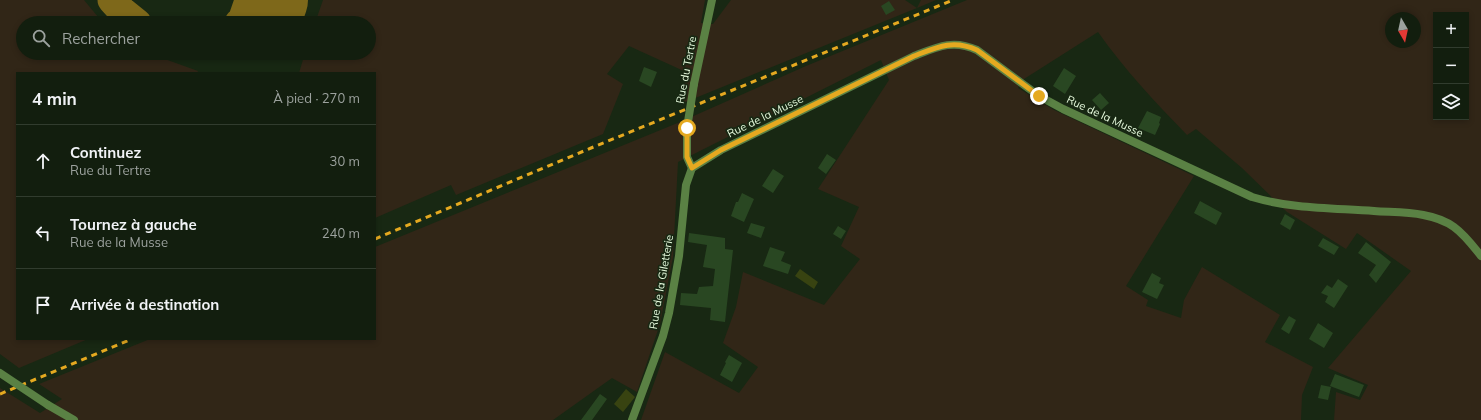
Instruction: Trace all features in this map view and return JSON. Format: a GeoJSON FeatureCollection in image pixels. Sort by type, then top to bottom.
{"type":"FeatureCollection","features":[{"type":"Feature","properties":{"kind":"street","name":"Rue du Tertre"},"geometry":{"type":"LineString","coordinates":[[692,168],[687,157],[687,128],[694,84],[712,0]]}},
{"type":"Feature","properties":{"kind":"street","name":"Rue de la Musse"},"geometry":{"type":"LineString","coordinates":[[692,168],[721,150],[914,56],[946,45],[967,45],[977,50],[1039,96],[1063,109],[1252,197],[1296,206],[1421,214],[1441,220],[1454,227],[1481,256]]}},
{"type":"Feature","properties":{"kind":"street","name":"Rue de la Giletterie"},"geometry":{"type":"LineString","coordinates":[[632,420],[663,336],[669,313],[679,256],[686,185],[692,168]]}},
{"type":"Feature","properties":{"kind":"street"},"geometry":{"type":"LineString","coordinates":[[0,373],[48,405],[74,420]]}},
{"type":"Feature","properties":{"kind":"shaded area"},"geometry":{"type":"Polygon","coordinates":[[[0,0],[84,0],[97,16],[16,16],[16,60],[167,60],[198,71],[16,72],[16,340],[86,340],[19,368],[0,354],[0,0]]]}},
{"type":"Feature","properties":{"kind":"shaded area"},"geometry":{"type":"Polygon","coordinates":[[[323,0],[705,0],[701,23],[713,24],[731,0],[905,0],[917,8],[683,103],[686,72],[629,46],[607,74],[623,84],[603,134],[456,195],[451,185],[376,218],[376,72],[299,72],[303,60],[376,60],[376,16],[317,16],[323,0]]]}},
{"type":"Feature","properties":{"kind":"shaded area"},"geometry":{"type":"Polygon","coordinates":[[[921,0],[936,0],[917,8],[921,0]]]}},
{"type":"Feature","properties":{"kind":"shaded area"},"geometry":{"type":"Polygon","coordinates":[[[967,0],[1481,0],[1481,420],[1334,420],[1336,392],[1360,400],[1368,385],[1328,368],[1411,271],[1357,233],[1346,249],[1287,212],[1242,168],[1196,129],[1187,135],[1140,85],[1098,32],[1024,79],[1018,88],[1054,110],[1194,176],[1126,286],[1148,300],[1146,306],[1181,318],[1184,300],[1202,267],[1280,315],[1265,342],[1313,367],[1302,395],[1301,420],[641,420],[665,352],[739,393],[758,367],[723,343],[736,307],[743,272],[824,305],[860,259],[841,246],[859,207],[818,189],[889,80],[881,60],[678,162],[673,257],[660,324],[637,392],[612,378],[553,420],[0,420],[0,388],[40,413],[62,399],[39,384],[148,340],[376,340],[376,247],[680,122],[806,66],[967,0]]]}},
{"type":"Feature","properties":{"kind":"shaded area"},"geometry":{"type":"Polygon","coordinates":[[[800,269],[818,282],[814,289],[795,276],[800,269]]]}},
{"type":"Feature","properties":{"kind":"shaded area"},"geometry":{"type":"Polygon","coordinates":[[[626,389],[635,397],[623,412],[614,404],[626,389]]]}},
{"type":"Feature","properties":{"kind":"building"},"geometry":{"type":"Polygon","coordinates":[[[889,1],[895,10],[886,15],[881,6],[889,1]]]}},
{"type":"Feature","properties":{"kind":"building"},"geometry":{"type":"Polygon","coordinates":[[[644,67],[657,72],[651,87],[639,81],[644,67]]]}},
{"type":"Feature","properties":{"kind":"building"},"geometry":{"type":"Polygon","coordinates":[[[1064,68],[1076,76],[1065,94],[1053,86],[1064,68]]]}},
{"type":"Feature","properties":{"kind":"building"},"geometry":{"type":"Polygon","coordinates":[[[1100,93],[1109,103],[1101,110],[1092,100],[1100,93]]]}},
{"type":"Feature","properties":{"kind":"building"},"geometry":{"type":"Polygon","coordinates":[[[1147,111],[1161,117],[1160,124],[1155,135],[1138,128],[1147,111]]]}},
{"type":"Feature","properties":{"kind":"building"},"geometry":{"type":"Polygon","coordinates":[[[827,154],[836,160],[826,174],[818,168],[827,154]]]}},
{"type":"Feature","properties":{"kind":"building"},"geometry":{"type":"Polygon","coordinates":[[[773,169],[784,176],[773,193],[762,186],[773,169]]]}},
{"type":"Feature","properties":{"kind":"building"},"geometry":{"type":"Polygon","coordinates":[[[742,193],[754,199],[744,222],[731,216],[736,202],[738,202],[742,193]]]}},
{"type":"Feature","properties":{"kind":"building"},"geometry":{"type":"Polygon","coordinates":[[[1200,201],[1222,213],[1216,225],[1194,213],[1200,201]]]}},
{"type":"Feature","properties":{"kind":"building"},"geometry":{"type":"Polygon","coordinates":[[[1285,214],[1295,220],[1290,230],[1280,224],[1285,214]]]}},
{"type":"Feature","properties":{"kind":"building"},"geometry":{"type":"Polygon","coordinates":[[[751,223],[765,227],[761,238],[747,233],[751,223]]]}},
{"type":"Feature","properties":{"kind":"building"},"geometry":{"type":"Polygon","coordinates":[[[838,226],[846,231],[841,239],[833,234],[838,226]]]}},
{"type":"Feature","properties":{"kind":"building"},"geometry":{"type":"Polygon","coordinates":[[[689,233],[725,238],[725,249],[733,250],[725,322],[710,320],[711,308],[680,305],[681,293],[697,294],[699,287],[713,286],[715,269],[703,267],[707,245],[688,242],[689,233]]]}},
{"type":"Feature","properties":{"kind":"building"},"geometry":{"type":"Polygon","coordinates":[[[1323,238],[1339,247],[1334,255],[1318,246],[1323,238]]]}},
{"type":"Feature","properties":{"kind":"building"},"geometry":{"type":"Polygon","coordinates":[[[1366,242],[1391,262],[1376,283],[1369,275],[1376,265],[1358,253],[1366,242]]]}},
{"type":"Feature","properties":{"kind":"building"},"geometry":{"type":"Polygon","coordinates":[[[770,247],[785,252],[781,261],[791,265],[788,274],[763,266],[770,247]]]}},
{"type":"Feature","properties":{"kind":"building"},"geometry":{"type":"Polygon","coordinates":[[[1152,273],[1161,278],[1159,283],[1164,285],[1157,299],[1142,292],[1152,273]]]}},
{"type":"Feature","properties":{"kind":"building"},"geometry":{"type":"Polygon","coordinates":[[[1338,279],[1348,286],[1334,308],[1325,302],[1328,296],[1321,293],[1327,285],[1332,288],[1338,279]]]}},
{"type":"Feature","properties":{"kind":"building"},"geometry":{"type":"Polygon","coordinates":[[[1289,316],[1296,320],[1289,334],[1281,329],[1289,316]]]}},
{"type":"Feature","properties":{"kind":"building"},"geometry":{"type":"Polygon","coordinates":[[[1318,323],[1333,333],[1324,348],[1309,339],[1318,323]]]}},
{"type":"Feature","properties":{"kind":"building"},"geometry":{"type":"Polygon","coordinates":[[[729,355],[742,363],[732,382],[720,375],[729,355]]]}},
{"type":"Feature","properties":{"kind":"building"},"geometry":{"type":"Polygon","coordinates":[[[1335,374],[1364,385],[1359,397],[1330,386],[1335,374]]]}},
{"type":"Feature","properties":{"kind":"building"},"geometry":{"type":"Polygon","coordinates":[[[1321,385],[1331,387],[1328,400],[1318,398],[1321,385]]]}},
{"type":"Feature","properties":{"kind":"building"},"geometry":{"type":"Polygon","coordinates":[[[600,394],[607,399],[592,420],[581,420],[600,394]]]}},
{"type":"Feature","properties":{"kind":"taxiway"},"geometry":{"type":"LineString","coordinates":[[112,0],[128,16]]}},
{"type":"Feature","properties":{"kind":"taxiway"},"geometry":{"type":"LineString","coordinates":[[249,16],[265,0]]}},
{"type":"Feature","properties":{"kind":"runway"},"geometry":{"type":"LineString","coordinates":[[266,16],[272,0]]}},
{"type":"Feature","properties":{"kind":"railway"},"geometry":{"type":"LineString","coordinates":[[376,239],[591,148],[953,0]]}},
{"type":"Feature","properties":{"kind":"railway"},"geometry":{"type":"LineString","coordinates":[[0,394],[130,340]]}},
{"type":"Feature","properties":{"kind":"route"},"geometry":{"type":"LineString","coordinates":[[687,128],[687,157],[692,168],[721,150],[914,56],[934,48],[956,44],[967,45],[977,50],[1039,96]]}}]}
